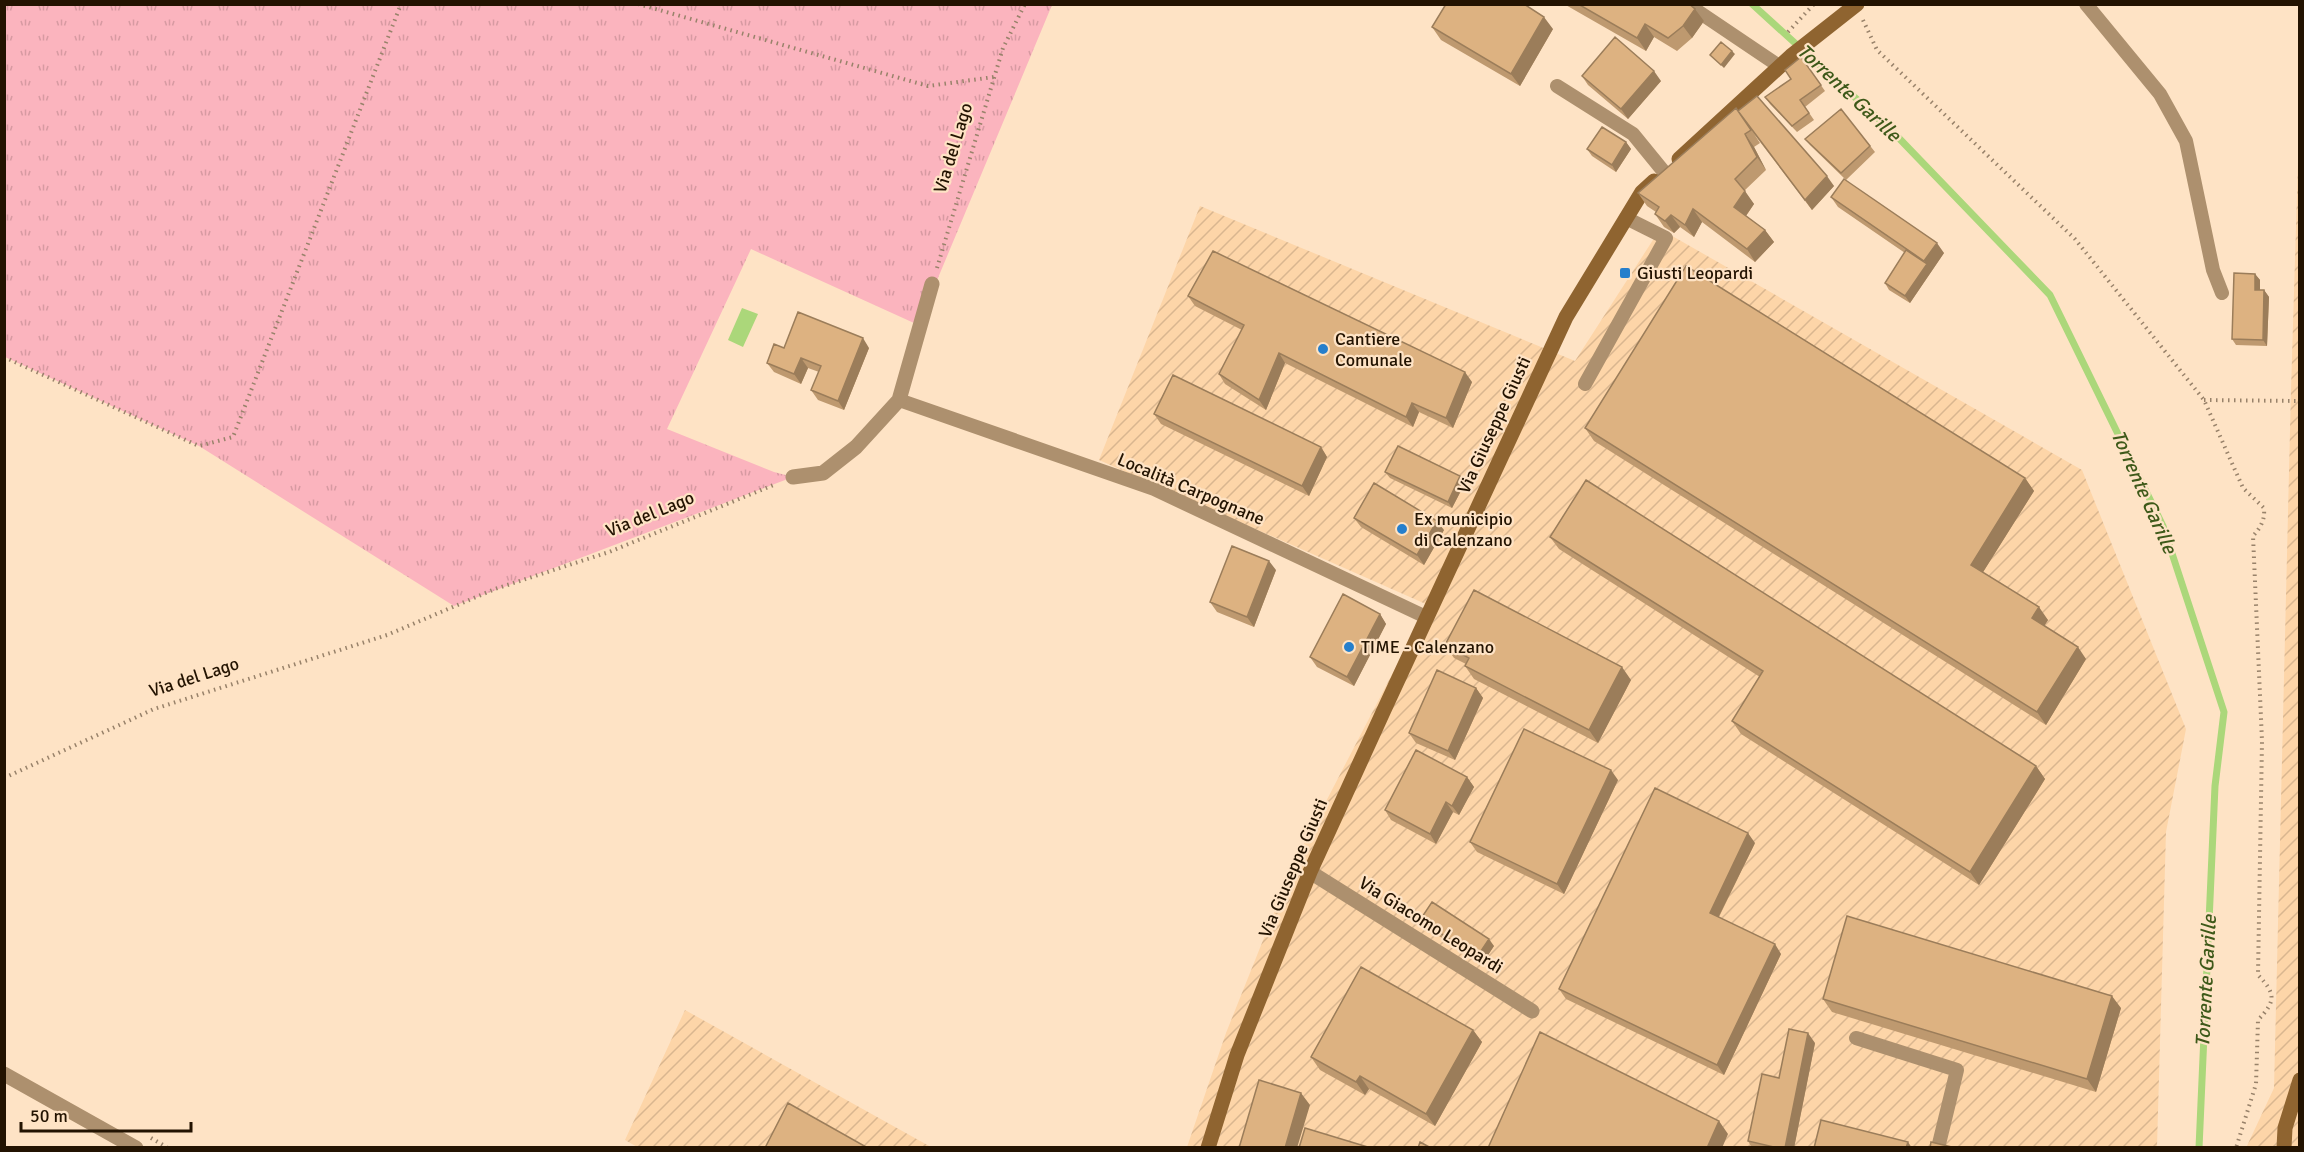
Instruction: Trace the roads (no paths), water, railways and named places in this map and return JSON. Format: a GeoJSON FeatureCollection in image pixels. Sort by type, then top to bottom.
{"type":"FeatureCollection","features":[{"type":"Feature","properties":{"kind":"street","name":"Via Giuseppe Giusti"},"geometry":{"type":"LineString","coordinates":[[1208,1148],[1237,1055],[1310,872],[1566,317],[1642,192],[1779,66],[1855,6]]}},
{"type":"Feature","properties":{"kind":"street"},"geometry":{"type":"LineString","coordinates":[[794,477],[823,473],[856,447],[899,400],[932,284]]}},
{"type":"Feature","properties":{"kind":"street","name":"Via Giacomo Leopardi"},"geometry":{"type":"LineString","coordinates":[[1310,872],[1532,1011]]}},
{"type":"Feature","properties":{"kind":"street"},"geometry":{"type":"LineString","coordinates":[[4,1074],[136,1148]]}},
{"type":"Feature","properties":{"kind":"street"},"geometry":{"type":"LineString","coordinates":[[2284,1148],[2285,1128],[2300,1080]]}},
{"type":"Feature","properties":{"kind":"lane"},"geometry":{"type":"LineString","coordinates":[[1687,4],[1779,66]]}},
{"type":"Feature","properties":{"kind":"lane"},"geometry":{"type":"LineString","coordinates":[[2086,4],[2160,94],[2186,141],[2213,270],[2222,293]]}},
{"type":"Feature","properties":{"kind":"lane"},"geometry":{"type":"LineString","coordinates":[[1557,86],[1633,134],[1664,172]]}},
{"type":"Feature","properties":{"kind":"lane"},"geometry":{"type":"LineString","coordinates":[[1585,384],[1666,238],[1626,218]]}},
{"type":"Feature","properties":{"kind":"lane","name":"Località Carpognane"},"geometry":{"type":"LineString","coordinates":[[899,400],[1154,489],[1426,617]]}},
{"type":"Feature","properties":{"kind":"lane"},"geometry":{"type":"LineString","coordinates":[[1856,1038],[1957,1071],[1938,1148]]}},
{"type":"Feature","properties":{"kind":"waterway","name":"Torrente Garille"},"geometry":{"type":"LineString","coordinates":[[1752,4],[1893,132],[2050,295],[2163,526],[2224,712],[2215,786],[2199,1148]]}},
{"type":"Feature","properties":{"kind":"place","name":"Giusti Leopardi"},"geometry":{"type":"Point","coordinates":[1625,273]}},
{"type":"Feature","properties":{"kind":"place","name":"Cantiere Comunale"},"geometry":{"type":"Point","coordinates":[1323,349]}},
{"type":"Feature","properties":{"kind":"place","name":"Ex municipio di Calenzano"},"geometry":{"type":"Point","coordinates":[1402,529]}},
{"type":"Feature","properties":{"kind":"place","name":"TIME - Calenzano"},"geometry":{"type":"Point","coordinates":[1349,647]}}]}
